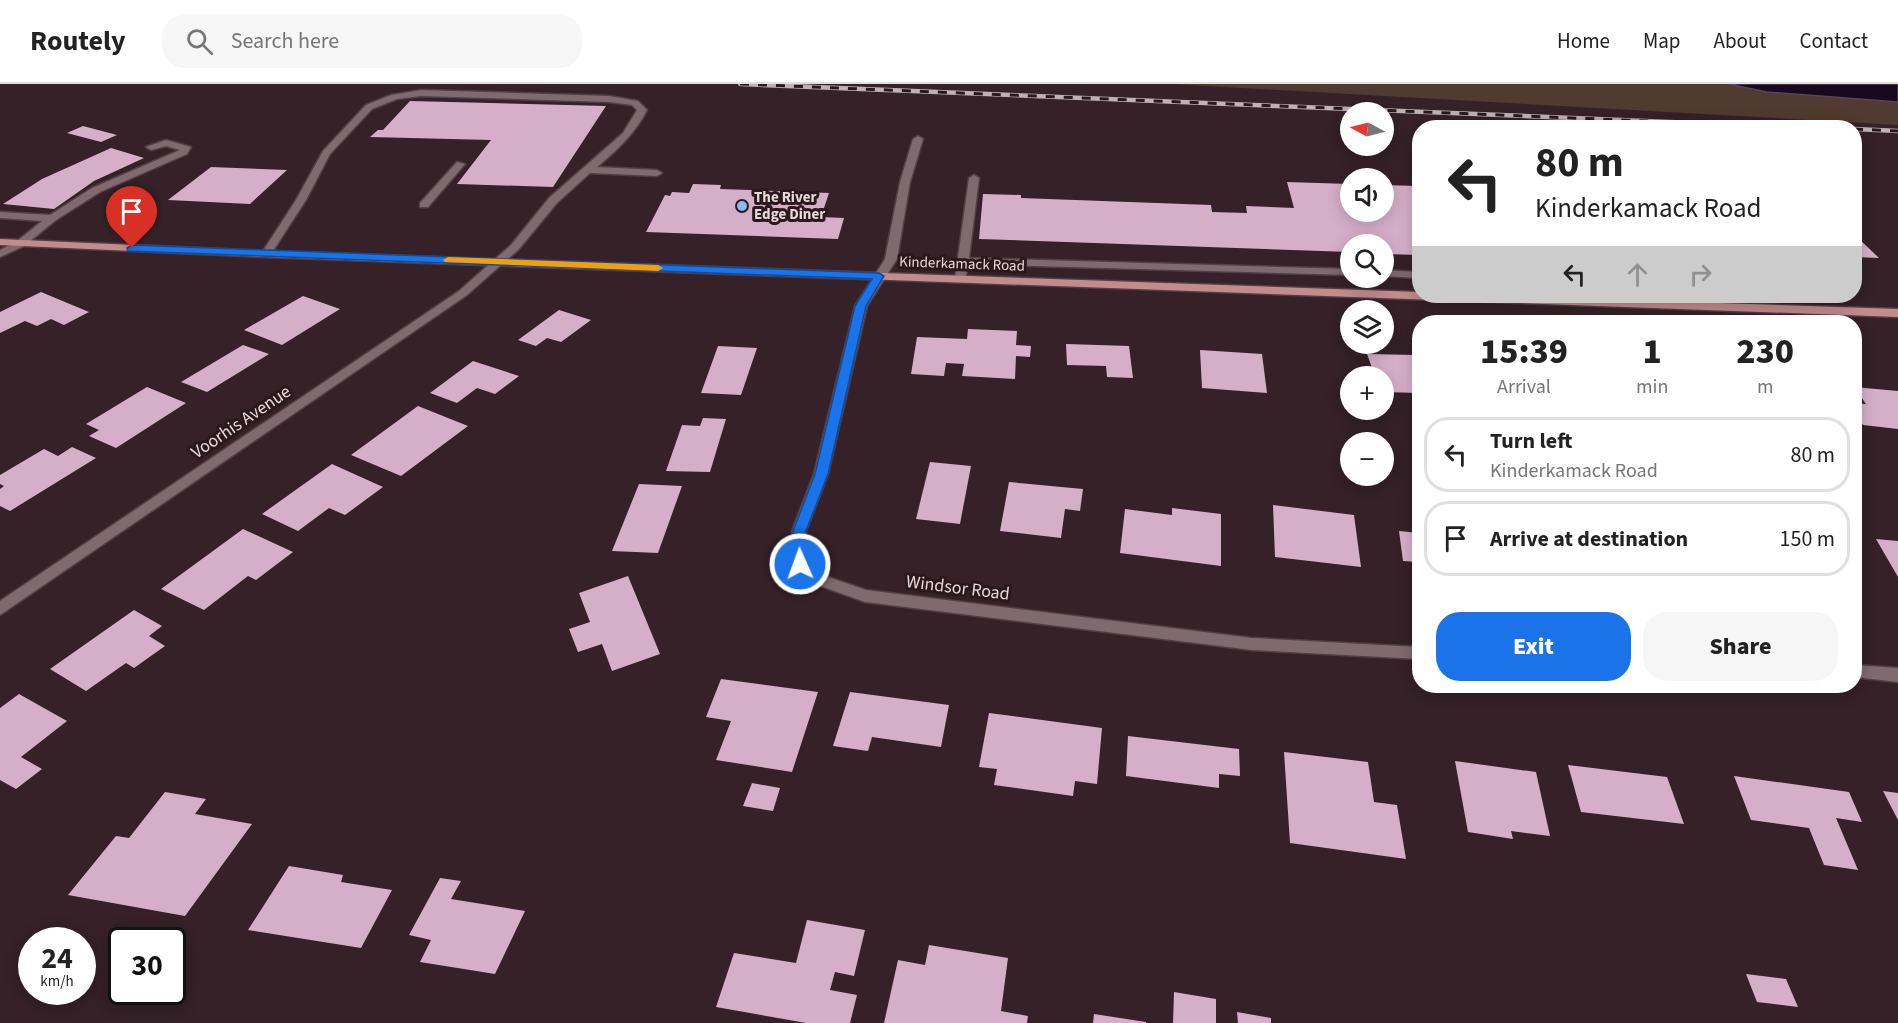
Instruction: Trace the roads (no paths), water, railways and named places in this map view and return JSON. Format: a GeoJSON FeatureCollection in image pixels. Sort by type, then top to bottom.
{"type":"FeatureCollection","features":[{"type":"Feature","properties":{"kind":"main road","name":"Kinderkamack Road"},"geometry":{"type":"LineString","coordinates":[[0,242],[266,254],[1412,296]]}},
{"type":"Feature","properties":{"kind":"main road","name":"Kinderkamack Road"},"geometry":{"type":"LineString","coordinates":[[1653,303],[1898,313]]}},
{"type":"Feature","properties":{"kind":"street","name":"Voorhis Avenue"},"geometry":{"type":"LineString","coordinates":[[0,609],[463,293],[500,262],[531,230],[543,211],[635,124],[642,110],[635,103],[599,99],[403,94],[369,107],[333,143],[266,254]]}},
{"type":"Feature","properties":{"kind":"street"},"geometry":{"type":"LineString","coordinates":[[879,276],[891,259],[905,182],[918,140]]}},
{"type":"Feature","properties":{"kind":"street"},"geometry":{"type":"LineString","coordinates":[[0,254],[20,244],[52,218],[96,190],[184,152],[186,147],[166,143],[151,147]]}},
{"type":"Feature","properties":{"kind":"street"},"geometry":{"type":"LineString","coordinates":[[424,206],[460,164]]}},
{"type":"Feature","properties":{"kind":"street"},"geometry":{"type":"LineString","coordinates":[[587,170],[657,173]]}},
{"type":"Feature","properties":{"kind":"street"},"geometry":{"type":"LineString","coordinates":[[961,279],[974,178]]}},
{"type":"Feature","properties":{"kind":"street"},"geometry":{"type":"LineString","coordinates":[[0,215],[52,218]]}},
{"type":"Feature","properties":{"kind":"street"},"geometry":{"type":"LineString","coordinates":[[964,261],[1340,272]]}},
{"type":"Feature","properties":{"kind":"street"},"geometry":{"type":"LineString","coordinates":[[1394,273],[1412,274]]}},
{"type":"Feature","properties":{"kind":"street","name":"Windsor Road"},"geometry":{"type":"LineString","coordinates":[[879,276],[861,306],[821,474],[799,531],[800,564],[823,581],[865,596],[1252,644],[1412,653]]}},
{"type":"Feature","properties":{"kind":"street"},"geometry":{"type":"LineString","coordinates":[[1862,672],[1898,675]]}},
{"type":"Feature","properties":{"kind":"railway"},"geometry":{"type":"LineString","coordinates":[[740,84],[1622,120]]}},
{"type":"Feature","properties":{"kind":"railway"},"geometry":{"type":"LineString","coordinates":[[1862,129],[1898,131]]}},
{"type":"Feature","properties":{"kind":"place","name":"The River Edge Diner"},"geometry":{"type":"Point","coordinates":[742,206]}}]}
